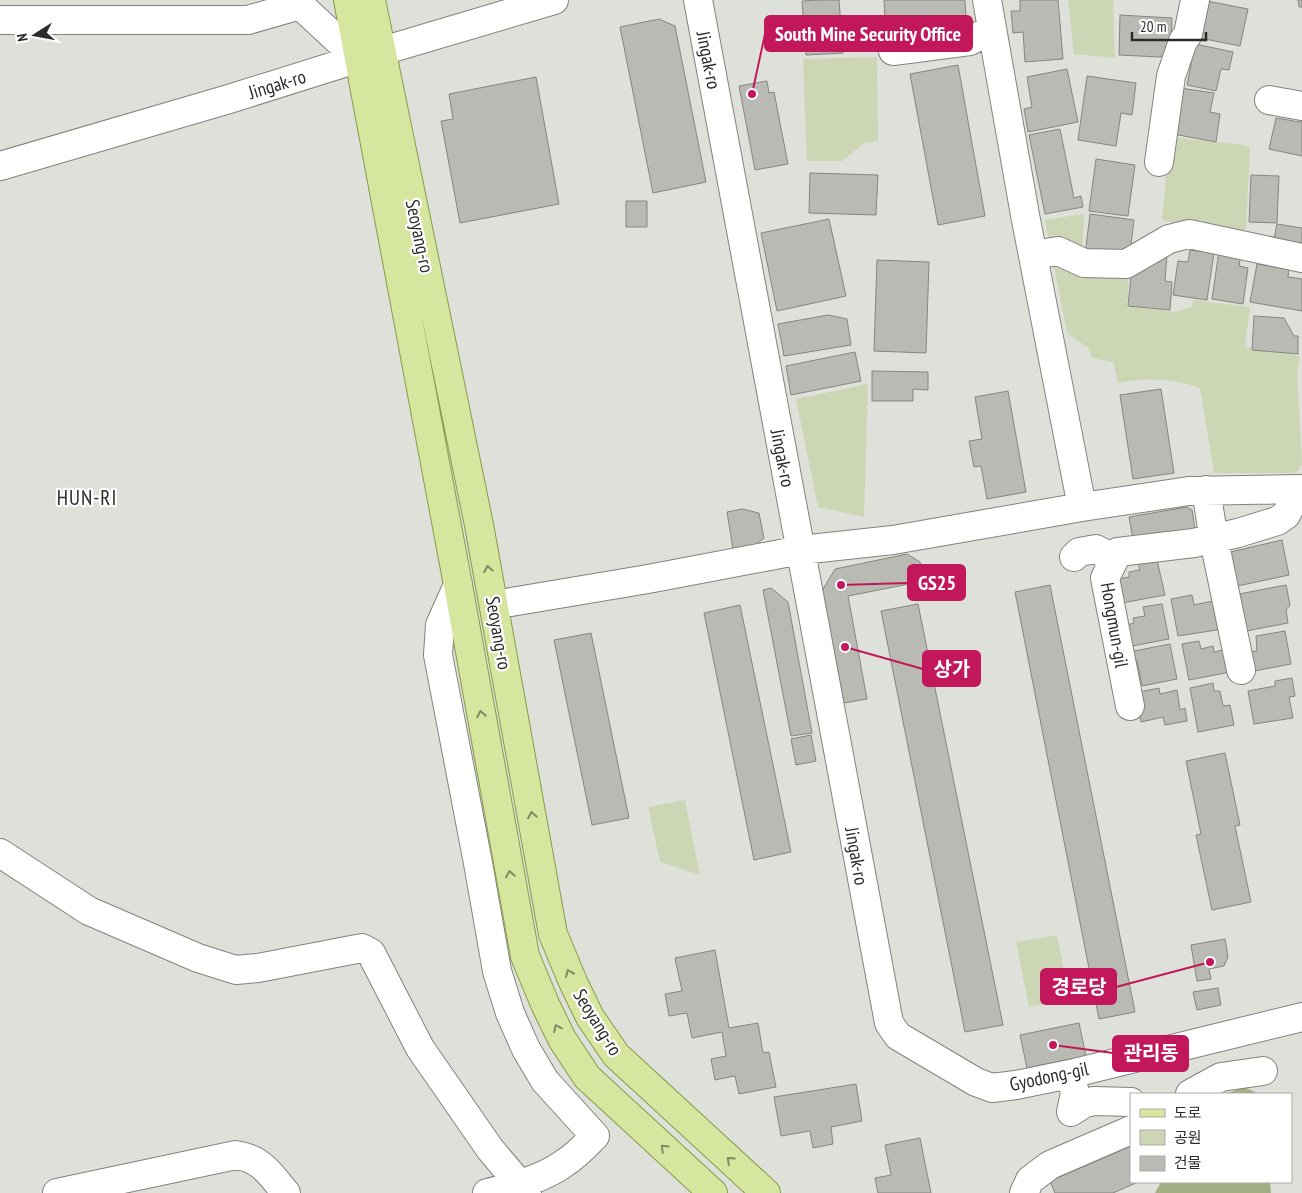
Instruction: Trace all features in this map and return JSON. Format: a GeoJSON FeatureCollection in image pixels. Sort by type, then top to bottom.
{"type":"FeatureCollection","features":[{"type":"Feature","properties":{"kind":"main road","name":"Seoyang-ro"},"geometry":{"type":"LineString","coordinates":[[348,0],[370,55],[481,534],[553,934],[590,1017],[616,1055],[766,1193]]}},
{"type":"Feature","properties":{"kind":"main road","name":"Seoyang-ro"},"geometry":{"type":"LineString","coordinates":[[371,0],[370,55],[458,585],[525,956],[541,996],[562,1039],[587,1077],[713,1193]]}},
{"type":"Feature","properties":{"kind":"street","name":"Jingak-ro"},"geometry":{"type":"LineString","coordinates":[[0,166],[229,99],[554,0]]}},
{"type":"Feature","properties":{"kind":"street","name":"Jingak-ro"},"geometry":{"type":"LineString","coordinates":[[698,0],[868,916]]}},
{"type":"Feature","properties":{"kind":"street"},"geometry":{"type":"LineString","coordinates":[[987,0],[1033,255],[1082,507]]}},
{"type":"Feature","properties":{"kind":"street"},"geometry":{"type":"LineString","coordinates":[[1158,162],[1171,76],[1183,41],[1188,34],[1195,0]]}},
{"type":"Feature","properties":{"kind":"street"},"geometry":{"type":"LineString","coordinates":[[0,20],[248,20],[300,5],[370,55]]}},
{"type":"Feature","properties":{"kind":"street"},"geometry":{"type":"LineString","coordinates":[[893,52],[970,40],[992,29]]}},
{"type":"Feature","properties":{"kind":"street"},"geometry":{"type":"LineString","coordinates":[[1269,100],[1302,106]]}},
{"type":"Feature","properties":{"kind":"street"},"geometry":{"type":"LineString","coordinates":[[1033,255],[1058,251],[1084,263],[1126,264],[1169,239],[1189,234],[1302,258]]}},
{"type":"Feature","properties":{"kind":"street"},"geometry":{"type":"LineString","coordinates":[[511,602],[648,579],[801,550],[893,540],[1082,507],[1206,490],[1302,489]]}},
{"type":"Feature","properties":{"kind":"street"},"geometry":{"type":"LineString","coordinates":[[1206,490],[1214,540],[1241,670]]}},
{"type":"Feature","properties":{"kind":"street","name":"Hongmun-gil"},"geometry":{"type":"LineString","coordinates":[[1130,706],[1105,578],[1118,552],[1214,540],[1277,521],[1286,515],[1293,501],[1302,495]]}},
{"type":"Feature","properties":{"kind":"street"},"geometry":{"type":"LineString","coordinates":[[1074,557],[1079,552],[1096,549],[1114,559]]}},
{"type":"Feature","properties":{"kind":"street"},"geometry":{"type":"LineString","coordinates":[[458,585],[440,625],[438,655],[497,970],[510,1013],[526,1049],[544,1081],[595,1136],[567,1161],[523,1189],[487,1193]]}},
{"type":"Feature","properties":{"kind":"street"},"geometry":{"type":"LineString","coordinates":[[0,853],[89,911],[198,958],[236,970],[258,968],[362,948],[371,953],[420,1048],[490,1149],[523,1189]]}},
{"type":"Feature","properties":{"kind":"street","name":"Gyodong-gil"},"geometry":{"type":"LineString","coordinates":[[868,916],[889,1023],[898,1036],[976,1082],[992,1088],[1070,1074],[1302,1017]]}},
{"type":"Feature","properties":{"kind":"street"},"geometry":{"type":"LineString","coordinates":[[1192,1093],[1221,1076],[1263,1070]]}},
{"type":"Feature","properties":{"kind":"street"},"geometry":{"type":"LineString","coordinates":[[1070,1074],[1074,1093],[1071,1112],[1085,1103],[1094,1101],[1130,1102]]}},
{"type":"Feature","properties":{"kind":"street"},"geometry":{"type":"LineString","coordinates":[[1024,1193],[1030,1180],[1050,1165],[1130,1130]]}},
{"type":"Feature","properties":{"kind":"street"},"geometry":{"type":"LineString","coordinates":[[57,1193],[236,1155],[249,1157],[263,1166],[286,1193]]}},
{"type":"Feature","properties":{"kind":"green space"},"geometry":{"type":"Polygon","coordinates":[[[1068,0],[1113,0],[1115,58],[1074,54],[1068,0]]]}},
{"type":"Feature","properties":{"kind":"green space"},"geometry":{"type":"Polygon","coordinates":[[[877,57],[878,141],[864,143],[842,161],[807,161],[803,59],[877,57]]]}},
{"type":"Feature","properties":{"kind":"green space"},"geometry":{"type":"Polygon","coordinates":[[[1170,137],[1245,145],[1250,148],[1246,229],[1235,236],[1162,220],[1170,137]]]}},
{"type":"Feature","properties":{"kind":"green space"},"geometry":{"type":"Polygon","coordinates":[[[1084,214],[1082,258],[1130,260],[1127,306],[1173,312],[1192,307],[1193,300],[1250,307],[1245,347],[1300,356],[1297,374],[1302,464],[1297,471],[1293,473],[1214,473],[1200,388],[1159,380],[1118,383],[1113,362],[1092,358],[1088,348],[1067,333],[1045,220],[1084,214]]]}},
{"type":"Feature","properties":{"kind":"green space"},"geometry":{"type":"Polygon","coordinates":[[[868,384],[864,517],[818,507],[796,399],[868,384]]]}},
{"type":"Feature","properties":{"kind":"green space"},"geometry":{"type":"Polygon","coordinates":[[[685,800],[700,875],[660,862],[648,807],[685,800]]]}},
{"type":"Feature","properties":{"kind":"green space"},"geometry":{"type":"Polygon","coordinates":[[[1057,935],[1070,999],[1029,1007],[1016,942],[1057,935]]]}},
{"type":"Feature","properties":{"kind":"green space"},"geometry":{"type":"Polygon","coordinates":[[[1244,1087],[1257,1093],[1229,1093],[1244,1087]]]}},
{"type":"Feature","properties":{"kind":"green space"},"geometry":{"type":"Polygon","coordinates":[[[1160,1183],[1270,1183],[1271,1193],[1155,1193],[1160,1183]]]}},
{"type":"Feature","properties":{"kind":"building"},"geometry":{"type":"Polygon","coordinates":[[[839,0],[843,53],[806,55],[802,1],[839,0]]]}},
{"type":"Feature","properties":{"kind":"building"},"geometry":{"type":"Polygon","coordinates":[[[884,0],[965,0],[967,33],[886,38],[884,0]]]}},
{"type":"Feature","properties":{"kind":"building"},"geometry":{"type":"Polygon","coordinates":[[[1020,0],[1058,0],[1063,59],[1025,62],[1023,32],[1013,33],[1011,11],[1020,11],[1020,0]]]}},
{"type":"Feature","properties":{"kind":"building"},"geometry":{"type":"Polygon","coordinates":[[[1202,0],[1248,9],[1240,46],[1195,37],[1202,0]]]}},
{"type":"Feature","properties":{"kind":"building"},"geometry":{"type":"Polygon","coordinates":[[[1298,0],[1302,0],[1302,7],[1299,7],[1298,0]]]}},
{"type":"Feature","properties":{"kind":"building"},"geometry":{"type":"Polygon","coordinates":[[[1120,15],[1172,18],[1171,52],[1160,57],[1119,55],[1120,15]]]}},
{"type":"Feature","properties":{"kind":"building"},"geometry":{"type":"Polygon","coordinates":[[[659,19],[675,26],[706,182],[653,193],[620,27],[659,19]]]}},
{"type":"Feature","properties":{"kind":"building"},"geometry":{"type":"Polygon","coordinates":[[[1195,44],[1233,52],[1229,70],[1221,69],[1216,91],[1187,85],[1195,44]]]}},
{"type":"Feature","properties":{"kind":"building"},"geometry":{"type":"Polygon","coordinates":[[[958,65],[985,216],[938,225],[910,74],[958,65]]]}},
{"type":"Feature","properties":{"kind":"building"},"geometry":{"type":"Polygon","coordinates":[[[1067,69],[1078,122],[1028,132],[1024,109],[1032,107],[1027,77],[1067,69]]]}},
{"type":"Feature","properties":{"kind":"building"},"geometry":{"type":"Polygon","coordinates":[[[1087,76],[1136,83],[1132,115],[1121,113],[1116,146],[1078,140],[1087,76]]]}},
{"type":"Feature","properties":{"kind":"building"},"geometry":{"type":"Polygon","coordinates":[[[536,77],[559,204],[460,223],[441,121],[453,119],[449,94],[536,77]]]}},
{"type":"Feature","properties":{"kind":"building"},"geometry":{"type":"Polygon","coordinates":[[[767,81],[769,93],[774,92],[788,164],[755,170],[739,86],[767,81]]]}},
{"type":"Feature","properties":{"kind":"building"},"geometry":{"type":"Polygon","coordinates":[[[1180,88],[1214,93],[1210,112],[1220,114],[1216,142],[1173,134],[1180,88]]]}},
{"type":"Feature","properties":{"kind":"building"},"geometry":{"type":"Polygon","coordinates":[[[1302,113],[1302,156],[1269,149],[1276,118],[1300,122],[1302,113]]]}},
{"type":"Feature","properties":{"kind":"building"},"geometry":{"type":"Polygon","coordinates":[[[1060,129],[1074,198],[1081,196],[1083,207],[1045,214],[1029,135],[1060,129]]]}},
{"type":"Feature","properties":{"kind":"building"},"geometry":{"type":"Polygon","coordinates":[[[1096,159],[1135,165],[1128,216],[1089,211],[1096,159]]]}},
{"type":"Feature","properties":{"kind":"building"},"geometry":{"type":"Polygon","coordinates":[[[810,173],[878,175],[876,215],[809,213],[810,173]]]}},
{"type":"Feature","properties":{"kind":"building"},"geometry":{"type":"Polygon","coordinates":[[[1251,175],[1279,176],[1277,223],[1249,222],[1251,175]]]}},
{"type":"Feature","properties":{"kind":"building"},"geometry":{"type":"Polygon","coordinates":[[[626,201],[647,201],[647,227],[626,227],[626,201]]]}},
{"type":"Feature","properties":{"kind":"building"},"geometry":{"type":"Polygon","coordinates":[[[1090,214],[1134,220],[1129,261],[1085,255],[1090,214]]]}},
{"type":"Feature","properties":{"kind":"building"},"geometry":{"type":"Polygon","coordinates":[[[829,219],[846,296],[777,311],[761,233],[829,219]]]}},
{"type":"Feature","properties":{"kind":"building"},"geometry":{"type":"Polygon","coordinates":[[[1277,224],[1302,228],[1302,249],[1273,245],[1277,224]]]}},
{"type":"Feature","properties":{"kind":"building"},"geometry":{"type":"Polygon","coordinates":[[[1190,250],[1214,253],[1207,300],[1173,295],[1178,261],[1188,262],[1190,250]]]}},
{"type":"Feature","properties":{"kind":"building"},"geometry":{"type":"Polygon","coordinates":[[[1219,251],[1241,254],[1239,266],[1248,268],[1243,304],[1212,299],[1219,251]]]}},
{"type":"Feature","properties":{"kind":"building"},"geometry":{"type":"Polygon","coordinates":[[[1167,254],[1165,281],[1172,282],[1170,310],[1128,306],[1132,266],[1167,254]]]}},
{"type":"Feature","properties":{"kind":"building"},"geometry":{"type":"Polygon","coordinates":[[[877,260],[929,262],[926,353],[874,351],[877,260]]]}},
{"type":"Feature","properties":{"kind":"building"},"geometry":{"type":"Polygon","coordinates":[[[1257,264],[1289,269],[1288,277],[1302,279],[1302,311],[1250,302],[1257,264]]]}},
{"type":"Feature","properties":{"kind":"building"},"geometry":{"type":"Polygon","coordinates":[[[828,315],[847,319],[851,345],[784,356],[778,324],[828,315]]]}},
{"type":"Feature","properties":{"kind":"building"},"geometry":{"type":"Polygon","coordinates":[[[1254,316],[1284,318],[1294,336],[1298,336],[1298,354],[1252,350],[1254,316]]]}},
{"type":"Feature","properties":{"kind":"building"},"geometry":{"type":"Polygon","coordinates":[[[855,352],[861,381],[791,395],[786,366],[855,352]]]}},
{"type":"Feature","properties":{"kind":"building"},"geometry":{"type":"Polygon","coordinates":[[[872,371],[928,372],[928,390],[913,389],[913,401],[872,401],[872,371]]]}},
{"type":"Feature","properties":{"kind":"building"},"geometry":{"type":"Polygon","coordinates":[[[1161,389],[1174,473],[1133,479],[1120,395],[1161,389]]]}},
{"type":"Feature","properties":{"kind":"building"},"geometry":{"type":"Polygon","coordinates":[[[1008,391],[1026,492],[987,499],[981,466],[974,467],[969,441],[982,439],[975,397],[1008,391]]]}},
{"type":"Feature","properties":{"kind":"building"},"geometry":{"type":"Polygon","coordinates":[[[1187,507],[1192,510],[1196,535],[1134,545],[1129,517],[1187,507]]]}},
{"type":"Feature","properties":{"kind":"building"},"geometry":{"type":"Polygon","coordinates":[[[742,509],[759,513],[764,538],[754,546],[733,549],[727,512],[742,509]]]}},
{"type":"Feature","properties":{"kind":"building"},"geometry":{"type":"Polygon","coordinates":[[[1282,540],[1289,575],[1233,587],[1226,553],[1282,540]]]}},
{"type":"Feature","properties":{"kind":"building"},"geometry":{"type":"Polygon","coordinates":[[[907,554],[920,562],[924,581],[848,596],[867,699],[844,703],[822,591],[835,569],[907,554]]]}},
{"type":"Feature","properties":{"kind":"building"},"geometry":{"type":"Polygon","coordinates":[[[1157,560],[1165,595],[1122,603],[1117,579],[1129,577],[1129,572],[1140,570],[1138,563],[1157,560]]]}},
{"type":"Feature","properties":{"kind":"building"},"geometry":{"type":"Polygon","coordinates":[[[1050,585],[1135,1012],[1099,1019],[1015,592],[1050,585]]]}},
{"type":"Feature","properties":{"kind":"building"},"geometry":{"type":"Polygon","coordinates":[[[1286,585],[1290,605],[1286,610],[1288,623],[1241,632],[1234,595],[1286,585]]]}},
{"type":"Feature","properties":{"kind":"building"},"geometry":{"type":"Polygon","coordinates":[[[771,588],[788,602],[812,733],[791,736],[763,590],[771,588]]]}},
{"type":"Feature","properties":{"kind":"building"},"geometry":{"type":"Polygon","coordinates":[[[1192,595],[1194,605],[1218,600],[1223,629],[1178,636],[1171,599],[1192,595]]]}},
{"type":"Feature","properties":{"kind":"building"},"geometry":{"type":"Polygon","coordinates":[[[918,604],[1003,1025],[965,1032],[881,611],[918,604]]]}},
{"type":"Feature","properties":{"kind":"building"},"geometry":{"type":"Polygon","coordinates":[[[1162,604],[1169,639],[1127,647],[1123,626],[1134,623],[1133,618],[1145,616],[1143,607],[1162,604]]]}},
{"type":"Feature","properties":{"kind":"building"},"geometry":{"type":"Polygon","coordinates":[[[740,605],[791,852],[754,860],[704,613],[740,605]]]}},
{"type":"Feature","properties":{"kind":"building"},"geometry":{"type":"Polygon","coordinates":[[[1285,631],[1291,664],[1249,672],[1249,652],[1257,651],[1256,636],[1285,631]]]}},
{"type":"Feature","properties":{"kind":"building"},"geometry":{"type":"Polygon","coordinates":[[[591,633],[629,818],[592,825],[554,640],[591,633]]]}},
{"type":"Feature","properties":{"kind":"building"},"geometry":{"type":"Polygon","coordinates":[[[1199,641],[1201,649],[1213,646],[1214,652],[1227,649],[1230,672],[1189,680],[1182,644],[1199,641]]]}},
{"type":"Feature","properties":{"kind":"building"},"geometry":{"type":"Polygon","coordinates":[[[1170,644],[1177,679],[1142,686],[1137,660],[1132,661],[1129,652],[1170,644]]]}},
{"type":"Feature","properties":{"kind":"building"},"geometry":{"type":"Polygon","coordinates":[[[1292,678],[1295,696],[1289,697],[1293,718],[1254,724],[1248,691],[1275,686],[1275,681],[1292,678]]]}},
{"type":"Feature","properties":{"kind":"building"},"geometry":{"type":"Polygon","coordinates":[[[1213,683],[1214,691],[1220,691],[1223,706],[1230,705],[1234,725],[1198,732],[1190,688],[1213,683]]]}},
{"type":"Feature","properties":{"kind":"building"},"geometry":{"type":"Polygon","coordinates":[[[1159,688],[1160,694],[1177,690],[1180,710],[1185,708],[1187,721],[1165,725],[1163,717],[1141,722],[1138,709],[1139,692],[1159,688]]]}},
{"type":"Feature","properties":{"kind":"building"},"geometry":{"type":"Polygon","coordinates":[[[811,735],[816,761],[796,765],[791,739],[811,735]]]}},
{"type":"Feature","properties":{"kind":"building"},"geometry":{"type":"Polygon","coordinates":[[[1225,753],[1240,825],[1235,826],[1251,902],[1212,910],[1196,835],[1201,834],[1186,761],[1225,753]]]}},
{"type":"Feature","properties":{"kind":"building"},"geometry":{"type":"Polygon","coordinates":[[[1225,939],[1228,957],[1224,966],[1209,969],[1211,979],[1197,981],[1191,945],[1225,939]]]}},
{"type":"Feature","properties":{"kind":"building"},"geometry":{"type":"Polygon","coordinates":[[[715,950],[729,1028],[758,1023],[763,1053],[769,1052],[776,1087],[739,1094],[735,1076],[715,1080],[711,1059],[726,1056],[722,1032],[692,1038],[687,1013],[669,1016],[665,994],[682,991],[675,958],[715,950]]]}},
{"type":"Feature","properties":{"kind":"building"},"geometry":{"type":"Polygon","coordinates":[[[1218,988],[1221,1005],[1197,1010],[1193,992],[1218,988]]]}},
{"type":"Feature","properties":{"kind":"building"},"geometry":{"type":"Polygon","coordinates":[[[1079,1023],[1086,1056],[1027,1068],[1020,1035],[1079,1023]]]}},
{"type":"Feature","properties":{"kind":"building"},"geometry":{"type":"Polygon","coordinates":[[[856,1084],[862,1121],[831,1127],[833,1144],[813,1148],[810,1131],[781,1136],[774,1097],[856,1084]]]}},
{"type":"Feature","properties":{"kind":"building"},"geometry":{"type":"Polygon","coordinates":[[[920,1138],[931,1193],[878,1193],[875,1178],[891,1175],[885,1145],[920,1138]]]}},
{"type":"Feature","properties":{"kind":"building"},"geometry":{"type":"Polygon","coordinates":[[[1130,1146],[1130,1183],[1136,1183],[1113,1193],[1055,1193],[1050,1181],[1130,1146]]]}},
{"type":"Feature","properties":{"kind":"place","name":"South Mine Security Office"},"geometry":{"type":"Point","coordinates":[752,94]}},
{"type":"Feature","properties":{"kind":"place","name":"GS25"},"geometry":{"type":"Point","coordinates":[841,585]}},
{"type":"Feature","properties":{"kind":"place","name":"상가"},"geometry":{"type":"Point","coordinates":[845,647]}},
{"type":"Feature","properties":{"kind":"place","name":"경로당"},"geometry":{"type":"Point","coordinates":[1210,962]}},
{"type":"Feature","properties":{"kind":"place","name":"관리동"},"geometry":{"type":"Point","coordinates":[1053,1045]}},
{"type":"Feature","properties":{"kind":"district","name":"HUN-RI"},"geometry":{"type":"Point","coordinates":[87,498]}}]}
